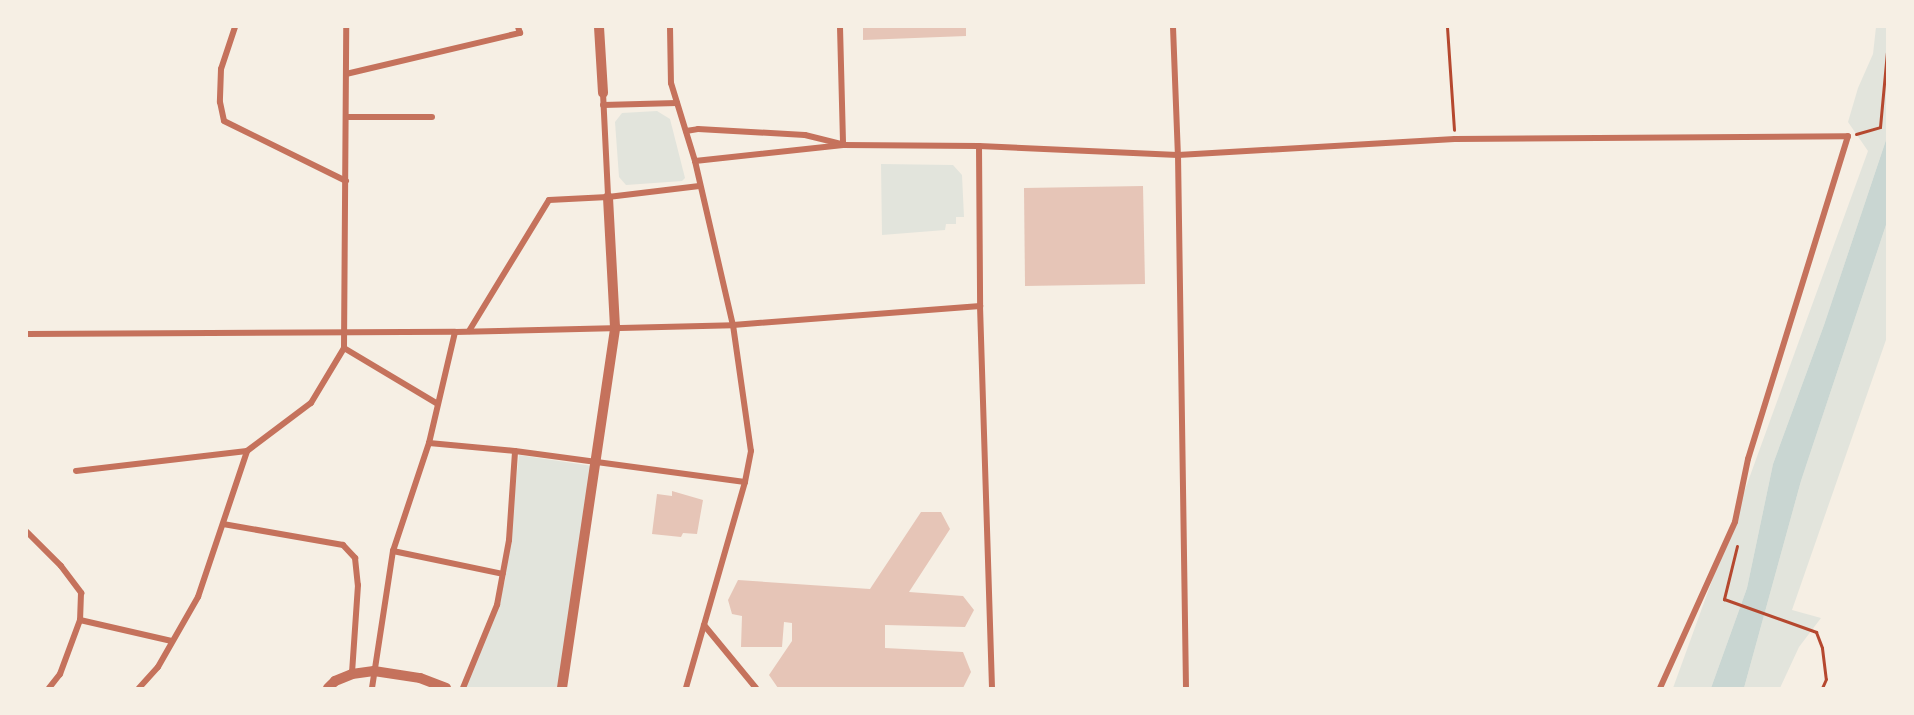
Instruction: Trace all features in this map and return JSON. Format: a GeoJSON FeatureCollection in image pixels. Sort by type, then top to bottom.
{"type":"FeatureCollection","features":[{"type":"Feature","properties":{"kind":"street"},"geometry":{"type":"LineString","coordinates":[[235,27],[221,69],[220,102],[224,121],[345,181]]}},
{"type":"Feature","properties":{"kind":"street"},"geometry":{"type":"LineString","coordinates":[[76,471],[247,451],[311,403],[344,348],[346,27]]}},
{"type":"Feature","properties":{"kind":"street"},"geometry":{"type":"LineString","coordinates":[[562,688],[615,327],[599,27]]}},
{"type":"Feature","properties":{"kind":"street"},"geometry":{"type":"LineString","coordinates":[[670,27],[671,83],[695,161],[733,325],[750,451],[745,483],[686,688]]}},
{"type":"Feature","properties":{"kind":"street"},"geometry":{"type":"LineString","coordinates":[[840,27],[843,145]]}},
{"type":"Feature","properties":{"kind":"street"},"geometry":{"type":"LineString","coordinates":[[1173,27],[1178,155],[1186,688]]}},
{"type":"Feature","properties":{"kind":"street"},"geometry":{"type":"LineString","coordinates":[[346,74],[519,30]]}},
{"type":"Feature","properties":{"kind":"street"},"geometry":{"type":"LineString","coordinates":[[603,105],[677,104]]}},
{"type":"Feature","properties":{"kind":"street"},"geometry":{"type":"LineString","coordinates":[[346,117],[432,117]]}},
{"type":"Feature","properties":{"kind":"street"},"geometry":{"type":"LineString","coordinates":[[686,131],[698,129],[805,135],[843,145]]}},
{"type":"Feature","properties":{"kind":"street"},"geometry":{"type":"LineString","coordinates":[[695,161],[843,145],[979,146],[1178,155],[1455,139],[1848,136],[1748,459],[1735,522],[1660,688]]}},
{"type":"Feature","properties":{"kind":"street"},"geometry":{"type":"LineString","coordinates":[[979,146],[980,306],[992,688]]}},
{"type":"Feature","properties":{"kind":"street"},"geometry":{"type":"LineString","coordinates":[[469,331],[549,200],[608,197],[699,186]]}},
{"type":"Feature","properties":{"kind":"street"},"geometry":{"type":"LineString","coordinates":[[27,333],[455,332],[733,325],[980,306]]}},
{"type":"Feature","properties":{"kind":"street"},"geometry":{"type":"LineString","coordinates":[[372,688],[393,551],[429,443],[455,332]]}},
{"type":"Feature","properties":{"kind":"street"},"geometry":{"type":"LineString","coordinates":[[344,348],[438,404]]}},
{"type":"Feature","properties":{"kind":"street"},"geometry":{"type":"LineString","coordinates":[[429,443],[514,451],[745,483]]}},
{"type":"Feature","properties":{"kind":"street"},"geometry":{"type":"LineString","coordinates":[[139,688],[158,667],[198,597],[247,451]]}},
{"type":"Feature","properties":{"kind":"street"},"geometry":{"type":"LineString","coordinates":[[464,688],[497,606],[509,540],[514,451]]}},
{"type":"Feature","properties":{"kind":"street"},"geometry":{"type":"LineString","coordinates":[[223,524],[344,545],[355,558],[358,585],[352,674]]}},
{"type":"Feature","properties":{"kind":"street"},"geometry":{"type":"LineString","coordinates":[[27,532],[61,566],[81,593],[80,620],[60,674],[49,688]]}},
{"type":"Feature","properties":{"kind":"street"},"geometry":{"type":"LineString","coordinates":[[393,551],[503,574]]}},
{"type":"Feature","properties":{"kind":"street"},"geometry":{"type":"LineString","coordinates":[[80,620],[172,641]]}},
{"type":"Feature","properties":{"kind":"street"},"geometry":{"type":"LineString","coordinates":[[704,625],[756,688]]}},
{"type":"Feature","properties":{"kind":"street"},"geometry":{"type":"LineString","coordinates":[[328,688],[335,681],[352,674],[374,671],[420,678],[446,688]]}},
{"type":"Feature","properties":{"kind":"path"},"geometry":{"type":"LineString","coordinates":[[1447,27],[1455,139]]}},
{"type":"Feature","properties":{"kind":"path"},"geometry":{"type":"LineString","coordinates":[[1848,136],[1880,127],[1887,52]]}},
{"type":"Feature","properties":{"kind":"path"},"geometry":{"type":"LineString","coordinates":[[1735,522],[1742,527],[1724,599],[1816,632],[1822,648],[1826,679],[1822,688]]}},
{"type":"Feature","properties":{"kind":"shaded area"},"geometry":{"type":"Polygon","coordinates":[[[1876,27],[1887,27],[1887,137],[1824,325],[1773,464],[1747,588],[1711,688],[1673,688],[1868,151],[1848,122],[1858,88],[1873,54],[1876,27]]]}},
{"type":"Feature","properties":{"kind":"shaded area"},"geometry":{"type":"Polygon","coordinates":[[[657,111],[670,119],[685,178],[682,181],[626,185],[619,177],[615,122],[622,113],[657,111]]]}},
{"type":"Feature","properties":{"kind":"shaded area"},"geometry":{"type":"Polygon","coordinates":[[[1887,137],[1887,222],[1801,481],[1744,688],[1711,688],[1747,588],[1773,464],[1824,325],[1887,137]]]}},
{"type":"Feature","properties":{"kind":"shaded area"},"geometry":{"type":"Polygon","coordinates":[[[881,164],[953,165],[962,175],[964,217],[956,217],[956,224],[946,224],[945,230],[882,235],[881,164]]]}},
{"type":"Feature","properties":{"kind":"shaded area"},"geometry":{"type":"Polygon","coordinates":[[[1887,222],[1887,337],[1792,610],[1821,618],[1799,647],[1780,688],[1744,688],[1801,481],[1887,222]]]}},
{"type":"Feature","properties":{"kind":"shaded area"},"geometry":{"type":"Polygon","coordinates":[[[519,455],[592,466],[558,688],[469,688],[464,686],[505,581],[519,455]]]}},
{"type":"Feature","properties":{"kind":"building"},"geometry":{"type":"Polygon","coordinates":[[[863,27],[966,27],[966,36],[863,40],[863,27]]]}},
{"type":"Feature","properties":{"kind":"building"},"geometry":{"type":"Polygon","coordinates":[[[1143,186],[1145,284],[1025,286],[1024,188],[1143,186]]]}},
{"type":"Feature","properties":{"kind":"building"},"geometry":{"type":"Polygon","coordinates":[[[672,491],[703,500],[697,534],[683,533],[681,537],[652,534],[657,494],[672,496],[672,491]]]}},
{"type":"Feature","properties":{"kind":"building"},"geometry":{"type":"Polygon","coordinates":[[[921,512],[941,512],[950,529],[909,592],[963,596],[974,610],[965,627],[885,625],[885,648],[963,652],[971,672],[963,688],[778,688],[769,675],[792,641],[792,623],[784,622],[782,647],[741,647],[742,616],[732,614],[728,600],[738,580],[870,589],[921,512]]]}}]}
